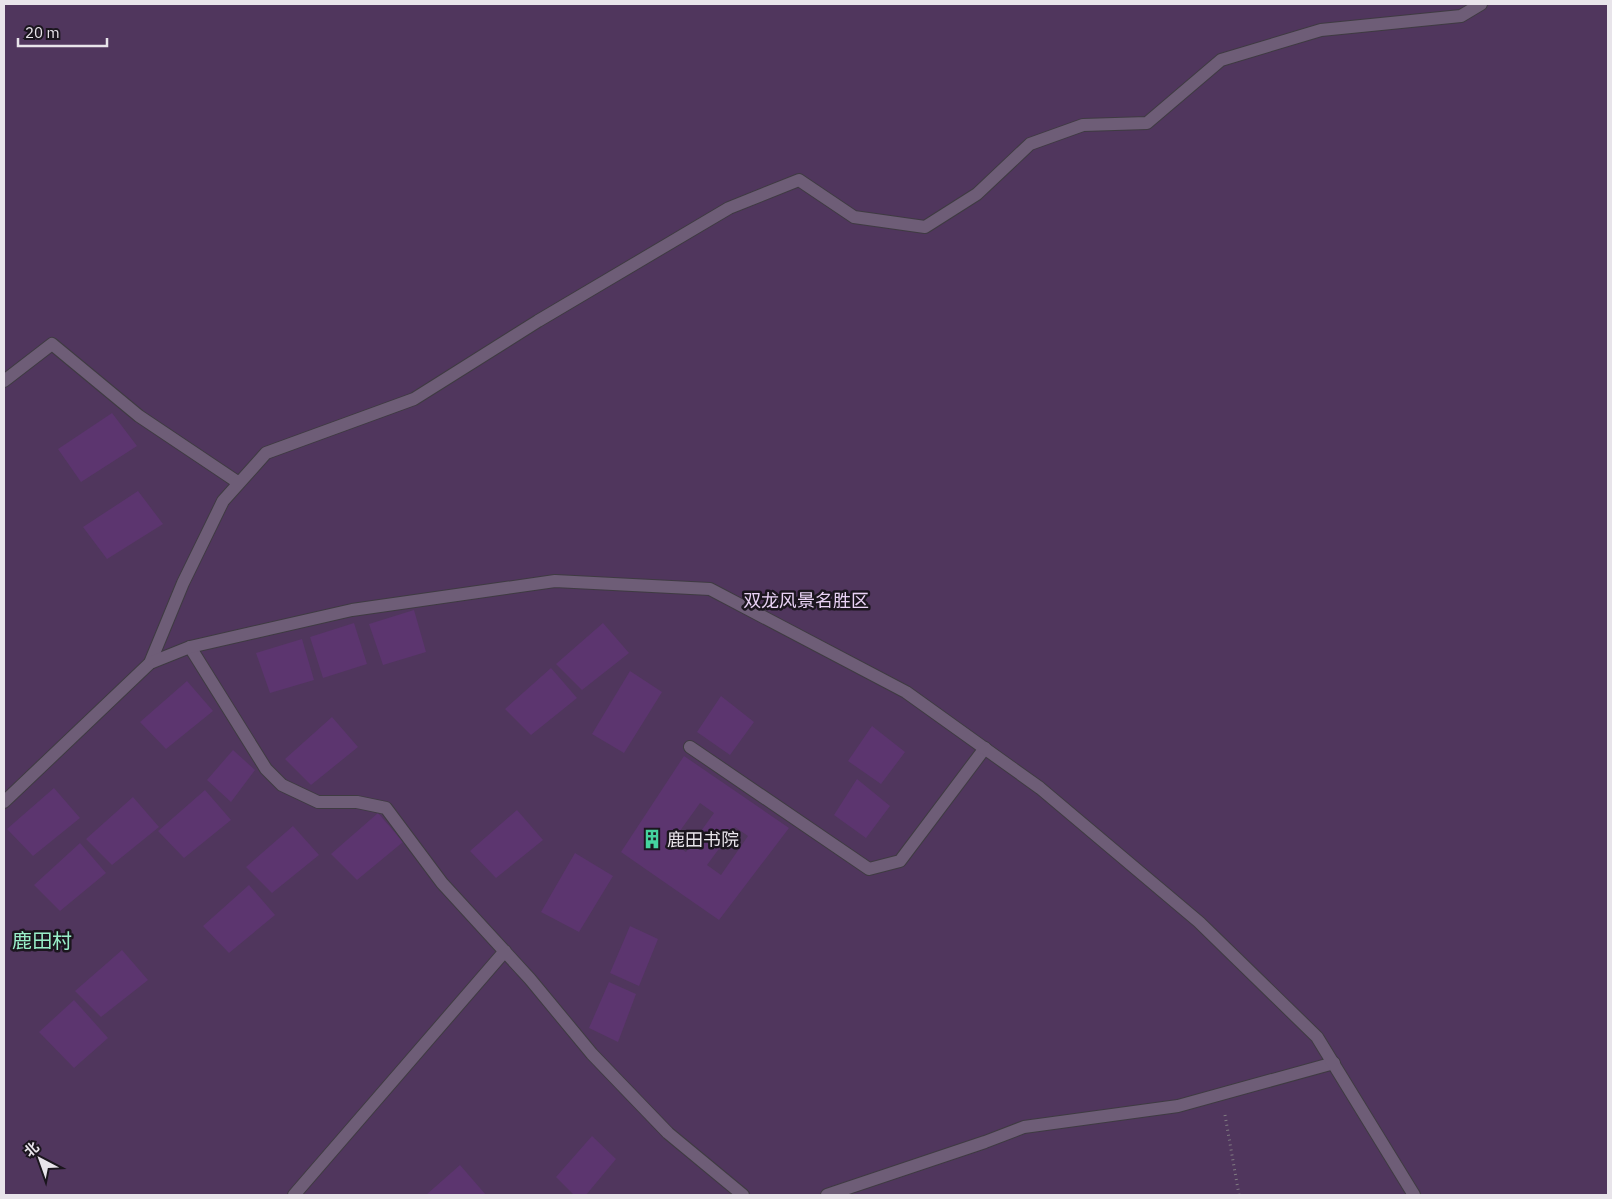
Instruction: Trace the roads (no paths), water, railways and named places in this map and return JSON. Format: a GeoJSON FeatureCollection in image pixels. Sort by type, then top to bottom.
{"type":"FeatureCollection","features":[{"type":"Feature","properties":{"kind":"street"},"geometry":{"type":"LineString","coordinates":[[150,664],[183,583],[223,501],[266,453],[414,399],[538,321],[729,208],[799,180],[854,217],[925,227],[976,194],[1030,144],[1083,125],[1147,123],[1221,60],[1322,30],[1461,16],[1481,4]]}},
{"type":"Feature","properties":{"kind":"street"},"geometry":{"type":"LineString","coordinates":[[4,381],[52,344],[139,416],[239,483]]}},
{"type":"Feature","properties":{"kind":"street"},"geometry":{"type":"LineString","coordinates":[[4,802],[150,664],[190,647],[352,610],[555,581],[710,589],[906,692],[1040,788],[1199,922],[1317,1037],[1414,1195]]}},
{"type":"Feature","properties":{"kind":"street"},"geometry":{"type":"LineString","coordinates":[[190,647],[266,769],[282,785],[318,802],[357,802],[386,808],[442,883],[505,951],[592,1054],[668,1133],[743,1195]]}},
{"type":"Feature","properties":{"kind":"street"},"geometry":{"type":"LineString","coordinates":[[690,747],[869,869],[900,861],[985,748]]}},
{"type":"Feature","properties":{"kind":"street"},"geometry":{"type":"LineString","coordinates":[[294,1195],[505,951]]}},
{"type":"Feature","properties":{"kind":"street"},"geometry":{"type":"LineString","coordinates":[[827,1195],[1024,1127],[1178,1106],[1334,1063]]}},
{"type":"Feature","properties":{"kind":"place","name":"鹿田书院"},"geometry":{"type":"Point","coordinates":[652,839]}},
{"type":"Feature","properties":{"kind":"district","name":"鹿田村"},"geometry":{"type":"Point","coordinates":[42,940]}},
{"type":"Feature","properties":{"kind":"park label","name":"双龙风景名胜区"},"geometry":{"type":"Point","coordinates":[806,600]}}]}
